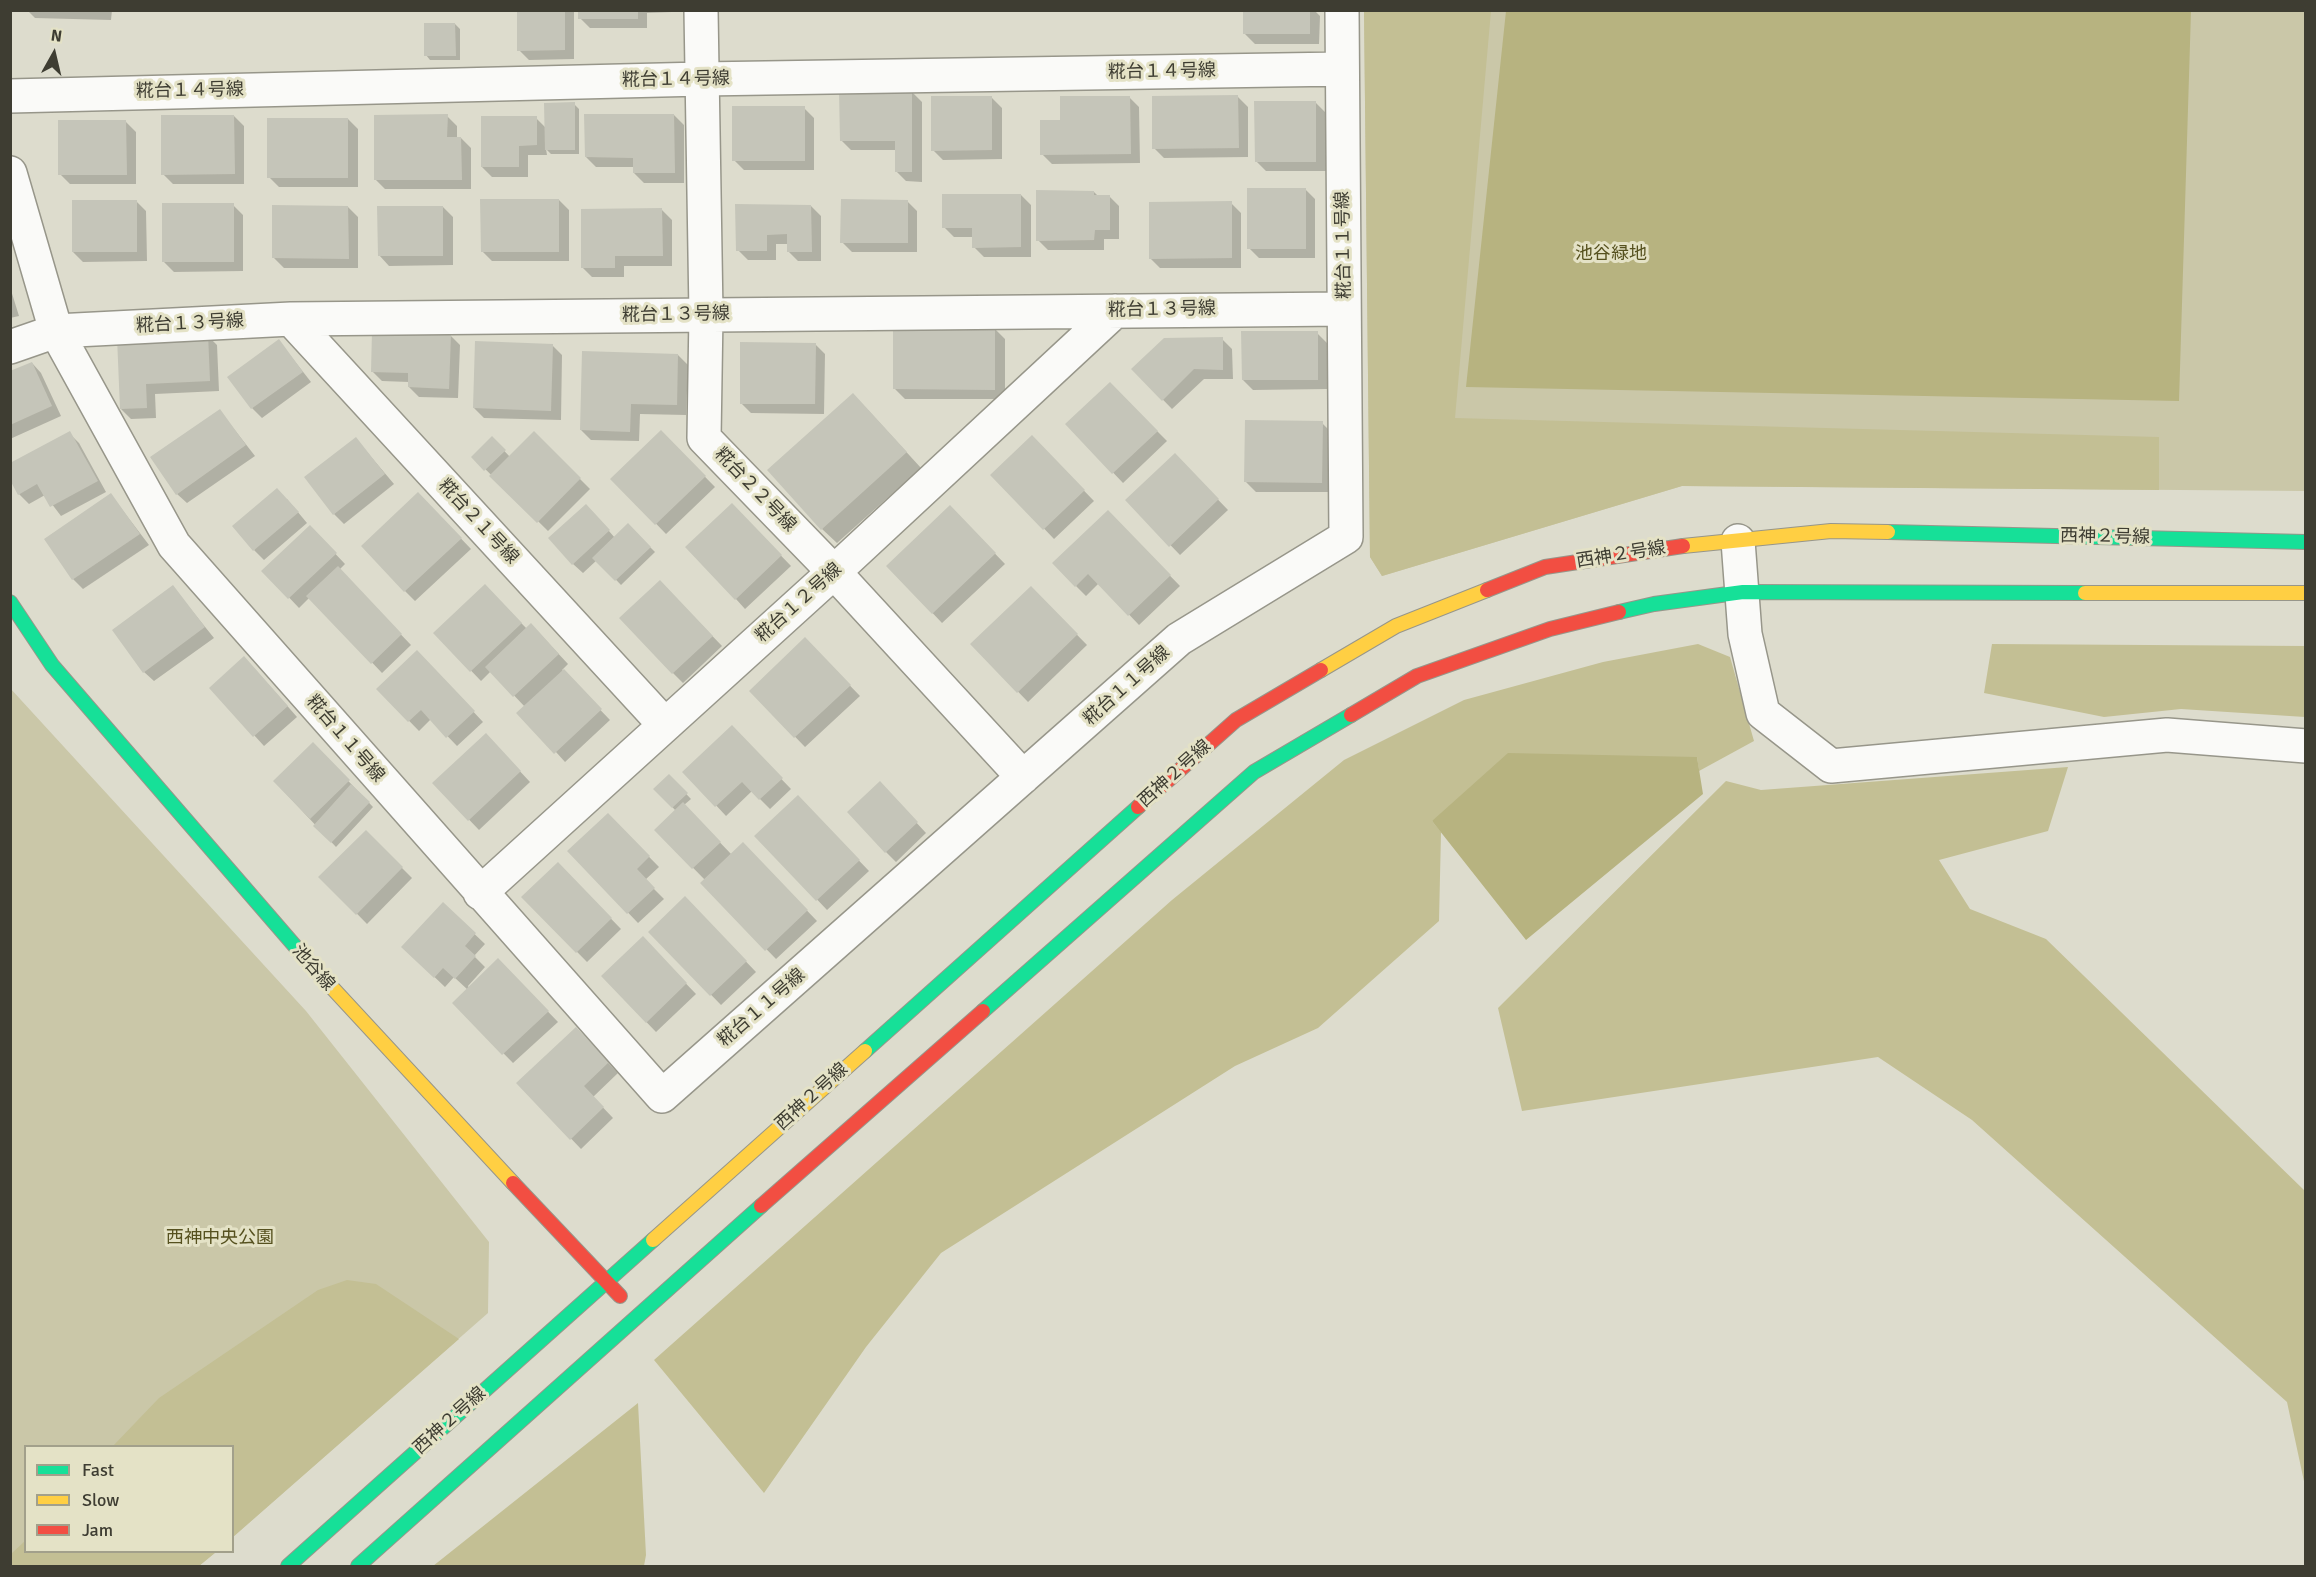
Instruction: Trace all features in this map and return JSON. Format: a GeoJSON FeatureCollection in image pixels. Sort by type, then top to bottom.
{"type":"FeatureCollection","features":[{"type":"Feature","properties":{"kind":"street","name":"糀台２２号線"},"geometry":{"type":"LineString","coordinates":[[701,10],[706,314],[704,438],[834,572],[1023,777]]}},
{"type":"Feature","properties":{"kind":"street","name":"糀台１１号線"},"geometry":{"type":"LineString","coordinates":[[10,173],[56,331],[174,545],[662,1096],[1179,639],[1346,537],[1342,10]]}},
{"type":"Feature","properties":{"kind":"street","name":"糀台１４号線"},"geometry":{"type":"LineString","coordinates":[[10,96],[702,79],[1342,69]]}},
{"type":"Feature","properties":{"kind":"street","name":"糀台１３号線"},"geometry":{"type":"LineString","coordinates":[[10,347],[56,331],[291,320],[1344,309]]}},
{"type":"Feature","properties":{"kind":"street","name":"糀台１２号線"},"geometry":{"type":"LineString","coordinates":[[480,893],[834,572],[1115,311]]}},
{"type":"Feature","properties":{"kind":"street","name":"糀台２１号線"},"geometry":{"type":"LineString","coordinates":[[291,320],[665,725]]}},
{"type":"Feature","properties":{"kind":"street","name":"西神２号線"},"geometry":{"type":"LineString","coordinates":[[288,1566],[1236,720],[1396,626],[1545,567],[1658,548],[1831,531],[2306,542]]}},
{"type":"Feature","properties":{"kind":"street"},"geometry":{"type":"LineString","coordinates":[[1738,541],[1745,634],[1763,713],[1831,765],[2167,735],[2306,746]]}},
{"type":"Feature","properties":{"kind":"street"},"geometry":{"type":"LineString","coordinates":[[358,1566],[637,1315],[1254,772],[1417,676],[1550,629],[1654,604],[1743,592],[2306,593]]}},
{"type":"Feature","properties":{"kind":"street","name":"池谷線"},"geometry":{"type":"LineString","coordinates":[[10,602],[52,665],[342,1001],[637,1315]]}},
{"type":"Feature","properties":{"kind":"green space","name":"池谷緑地"},"geometry":{"type":"Polygon","coordinates":[[[1364,11],[2305,11],[2305,491],[1682,486],[1382,576],[1370,557],[1364,11]]]}},
{"type":"Feature","properties":{"kind":"green space","name":"西神中央公園"},"geometry":{"type":"Polygon","coordinates":[[[10,688],[306,1011],[489,1242],[488,1313],[234,1536],[234,1445],[24,1445],[24,1553],[215,1553],[199,1566],[11,1566],[10,688]]]}},
{"type":"Feature","properties":{"kind":"shaded area"},"geometry":{"type":"Polygon","coordinates":[[[1364,11],[1491,11],[1455,418],[2159,437],[2159,490],[1682,486],[1382,576],[1370,557],[1364,11]]]}},
{"type":"Feature","properties":{"kind":"shaded area"},"geometry":{"type":"Polygon","coordinates":[[[1506,11],[2191,11],[2179,401],[1466,387],[1506,11]]]}},
{"type":"Feature","properties":{"kind":"shaded area"},"geometry":{"type":"Polygon","coordinates":[[[1698,644],[1730,657],[1754,741],[1699,771],[1697,757],[1432,821],[1441,832],[1439,921],[1318,1028],[1235,1066],[941,1253],[866,1347],[764,1493],[654,1360],[1172,900],[1344,760],[1464,700],[1603,662],[1698,644]]]}},
{"type":"Feature","properties":{"kind":"shaded area"},"geometry":{"type":"Polygon","coordinates":[[[1992,644],[2305,646],[2305,717],[2181,709],[2104,717],[1984,693],[1992,644]]]}},
{"type":"Feature","properties":{"kind":"shaded area"},"geometry":{"type":"Polygon","coordinates":[[[1508,753],[1697,757],[1703,794],[1526,940],[1432,821],[1508,753]]]}},
{"type":"Feature","properties":{"kind":"shaded area"},"geometry":{"type":"Polygon","coordinates":[[[2068,767],[2048,831],[1939,860],[1970,909],[2046,939],[2305,1191],[2305,1486],[2287,1402],[1972,1120],[1878,1057],[1522,1111],[1498,1008],[1726,781],[1761,790],[2068,767]]]}},
{"type":"Feature","properties":{"kind":"shaded area"},"geometry":{"type":"Polygon","coordinates":[[[347,1280],[376,1284],[459,1339],[234,1536],[234,1445],[114,1445],[159,1398],[318,1290],[347,1280]]]}},
{"type":"Feature","properties":{"kind":"shaded area"},"geometry":{"type":"Polygon","coordinates":[[[638,1403],[646,1555],[644,1566],[433,1566],[638,1403]]]}},
{"type":"Feature","properties":{"kind":"shaded area"},"geometry":{"type":"Polygon","coordinates":[[[24,1542],[24,1553],[215,1553],[199,1566],[11,1566],[11,1554],[24,1542]]]}},
{"type":"Feature","properties":{"kind":"building"},"geometry":{"type":"Polygon","coordinates":[[[517,10],[565,10],[565,50],[517,51],[517,10]]]}},
{"type":"Feature","properties":{"kind":"building"},"geometry":{"type":"Polygon","coordinates":[[[578,10],[638,10],[638,19],[578,19],[578,10]]]}},
{"type":"Feature","properties":{"kind":"building"},"geometry":{"type":"Polygon","coordinates":[[[1243,10],[1310,10],[1310,34],[1243,34],[1243,10]]]}},
{"type":"Feature","properties":{"kind":"building"},"geometry":{"type":"Polygon","coordinates":[[[424,23],[455,23],[456,56],[424,56],[424,23]]]}},
{"type":"Feature","properties":{"kind":"building"},"geometry":{"type":"Polygon","coordinates":[[[912,90],[912,172],[895,172],[895,141],[840,141],[839,91],[912,90]]]}},
{"type":"Feature","properties":{"kind":"building"},"geometry":{"type":"Polygon","coordinates":[[[1238,95],[1239,148],[1152,149],[1152,96],[1238,95]]]}},
{"type":"Feature","properties":{"kind":"building"},"geometry":{"type":"Polygon","coordinates":[[[931,96],[992,96],[992,150],[931,151],[931,96]]]}},
{"type":"Feature","properties":{"kind":"building"},"geometry":{"type":"Polygon","coordinates":[[[1060,96],[1130,96],[1131,154],[1040,155],[1040,120],[1060,120],[1060,96]]]}},
{"type":"Feature","properties":{"kind":"building"},"geometry":{"type":"Polygon","coordinates":[[[1254,101],[1316,101],[1316,162],[1255,162],[1254,101]]]}},
{"type":"Feature","properties":{"kind":"building"},"geometry":{"type":"Polygon","coordinates":[[[575,102],[575,150],[545,150],[544,103],[575,102]]]}},
{"type":"Feature","properties":{"kind":"building"},"geometry":{"type":"Polygon","coordinates":[[[732,106],[805,106],[805,161],[732,161],[732,106]]]}},
{"type":"Feature","properties":{"kind":"building"},"geometry":{"type":"Polygon","coordinates":[[[448,114],[447,137],[461,137],[462,180],[374,180],[374,115],[448,114]]]}},
{"type":"Feature","properties":{"kind":"building"},"geometry":{"type":"Polygon","coordinates":[[[584,114],[674,114],[675,173],[633,173],[633,158],[585,157],[584,114]]]}},
{"type":"Feature","properties":{"kind":"building"},"geometry":{"type":"Polygon","coordinates":[[[161,115],[234,115],[235,174],[161,175],[161,115]]]}},
{"type":"Feature","properties":{"kind":"building"},"geometry":{"type":"Polygon","coordinates":[[[481,116],[537,116],[537,145],[519,146],[519,167],[481,167],[481,116]]]}},
{"type":"Feature","properties":{"kind":"building"},"geometry":{"type":"Polygon","coordinates":[[[267,118],[348,118],[348,178],[267,178],[267,118]]]}},
{"type":"Feature","properties":{"kind":"building"},"geometry":{"type":"Polygon","coordinates":[[[58,120],[126,120],[127,175],[58,175],[58,120]]]}},
{"type":"Feature","properties":{"kind":"building"},"geometry":{"type":"Polygon","coordinates":[[[1247,188],[1306,188],[1306,249],[1247,249],[1247,188]]]}},
{"type":"Feature","properties":{"kind":"building"},"geometry":{"type":"Polygon","coordinates":[[[1036,190],[1094,191],[1094,195],[1110,195],[1110,230],[1095,230],[1094,240],[1036,241],[1036,190]]]}},
{"type":"Feature","properties":{"kind":"building"},"geometry":{"type":"Polygon","coordinates":[[[942,194],[1021,194],[1021,247],[972,248],[972,228],[942,228],[942,194]]]}},
{"type":"Feature","properties":{"kind":"building"},"geometry":{"type":"Polygon","coordinates":[[[480,199],[559,199],[559,252],[481,252],[480,199]]]}},
{"type":"Feature","properties":{"kind":"building"},"geometry":{"type":"Polygon","coordinates":[[[841,199],[908,200],[908,243],[840,243],[841,199]]]}},
{"type":"Feature","properties":{"kind":"building"},"geometry":{"type":"Polygon","coordinates":[[[72,200],[137,200],[137,252],[72,252],[72,200]]]}},
{"type":"Feature","properties":{"kind":"building"},"geometry":{"type":"Polygon","coordinates":[[[1232,201],[1232,258],[1149,259],[1149,202],[1232,201]]]}},
{"type":"Feature","properties":{"kind":"building"},"geometry":{"type":"Polygon","coordinates":[[[162,203],[234,203],[234,262],[162,262],[162,203]]]}},
{"type":"Feature","properties":{"kind":"building"},"geometry":{"type":"Polygon","coordinates":[[[735,204],[811,205],[812,252],[787,252],[787,234],[767,235],[767,251],[736,251],[735,204]]]}},
{"type":"Feature","properties":{"kind":"building"},"geometry":{"type":"Polygon","coordinates":[[[272,205],[348,206],[349,259],[272,258],[272,205]]]}},
{"type":"Feature","properties":{"kind":"building"},"geometry":{"type":"Polygon","coordinates":[[[377,206],[443,206],[443,256],[378,256],[377,206]]]}},
{"type":"Feature","properties":{"kind":"building"},"geometry":{"type":"Polygon","coordinates":[[[662,208],[663,256],[615,256],[615,268],[581,268],[581,209],[662,208]]]}},
{"type":"Feature","properties":{"kind":"building"},"geometry":{"type":"Polygon","coordinates":[[[893,327],[995,327],[995,390],[893,389],[893,327]]]}},
{"type":"Feature","properties":{"kind":"building"},"geometry":{"type":"Polygon","coordinates":[[[372,331],[451,334],[449,389],[408,387],[408,373],[371,372],[372,331]]]}},
{"type":"Feature","properties":{"kind":"building"},"geometry":{"type":"Polygon","coordinates":[[[1241,331],[1318,331],[1318,380],[1242,380],[1241,331]]]}},
{"type":"Feature","properties":{"kind":"building"},"geometry":{"type":"Polygon","coordinates":[[[208,334],[210,381],[146,384],[147,408],[120,409],[117,337],[208,334]]]}},
{"type":"Feature","properties":{"kind":"building"},"geometry":{"type":"Polygon","coordinates":[[[1223,337],[1223,370],[1194,369],[1162,401],[1131,369],[1164,338],[1223,337]]]}},
{"type":"Feature","properties":{"kind":"building"},"geometry":{"type":"Polygon","coordinates":[[[279,339],[303,372],[251,409],[227,377],[279,339]]]}},
{"type":"Feature","properties":{"kind":"building"},"geometry":{"type":"Polygon","coordinates":[[[475,341],[553,344],[551,411],[473,408],[475,341]]]}},
{"type":"Feature","properties":{"kind":"building"},"geometry":{"type":"Polygon","coordinates":[[[740,342],[816,343],[815,404],[740,404],[740,342]]]}},
{"type":"Feature","properties":{"kind":"building"},"geometry":{"type":"Polygon","coordinates":[[[582,351],[678,354],[677,405],[631,404],[630,432],[580,430],[582,351]]]}},
{"type":"Feature","properties":{"kind":"building"},"geometry":{"type":"Polygon","coordinates":[[[32,362],[52,406],[10,425],[10,371],[32,362]]]}},
{"type":"Feature","properties":{"kind":"building"},"geometry":{"type":"Polygon","coordinates":[[[1110,382],[1158,431],[1112,474],[1065,424],[1110,382]]]}},
{"type":"Feature","properties":{"kind":"building"},"geometry":{"type":"Polygon","coordinates":[[[853,393],[907,452],[821,530],[767,470],[853,393]]]}},
{"type":"Feature","properties":{"kind":"building"},"geometry":{"type":"Polygon","coordinates":[[[220,409],[246,445],[176,495],[150,457],[220,409]]]}},
{"type":"Feature","properties":{"kind":"building"},"geometry":{"type":"Polygon","coordinates":[[[1245,420],[1323,421],[1322,483],[1244,482],[1245,420]]]}},
{"type":"Feature","properties":{"kind":"building"},"geometry":{"type":"Polygon","coordinates":[[[661,430],[706,476],[655,525],[610,479],[661,430]]]}},
{"type":"Feature","properties":{"kind":"building"},"geometry":{"type":"Polygon","coordinates":[[[70,431],[98,481],[50,507],[37,484],[18,495],[10,480],[10,463],[70,431]]]}},
{"type":"Feature","properties":{"kind":"building"},"geometry":{"type":"Polygon","coordinates":[[[534,431],[581,478],[537,523],[489,476],[534,431]]]}},
{"type":"Feature","properties":{"kind":"building"},"geometry":{"type":"Polygon","coordinates":[[[1032,435],[1085,490],[1043,530],[990,475],[1032,435]]]}},
{"type":"Feature","properties":{"kind":"building"},"geometry":{"type":"Polygon","coordinates":[[[492,436],[506,450],[484,471],[471,457],[492,436]]]}},
{"type":"Feature","properties":{"kind":"building"},"geometry":{"type":"Polygon","coordinates":[[[356,437],[385,474],[333,515],[304,477],[356,437]]]}},
{"type":"Feature","properties":{"kind":"building"},"geometry":{"type":"Polygon","coordinates":[[[1175,453],[1219,499],[1169,547],[1125,500],[1175,453]]]}},
{"type":"Feature","properties":{"kind":"building"},"geometry":{"type":"Polygon","coordinates":[[[277,488],[299,512],[253,551],[232,526],[277,488]]]}},
{"type":"Feature","properties":{"kind":"building"},"geometry":{"type":"Polygon","coordinates":[[[418,492],[462,538],[404,592],[361,546],[418,492]]]}},
{"type":"Feature","properties":{"kind":"building"},"geometry":{"type":"Polygon","coordinates":[[[111,493],[140,534],[72,580],[44,539],[111,493]]]}},
{"type":"Feature","properties":{"kind":"building"},"geometry":{"type":"Polygon","coordinates":[[[732,503],[782,555],[735,600],[685,547],[732,503]]]}},
{"type":"Feature","properties":{"kind":"building"},"geometry":{"type":"Polygon","coordinates":[[[586,504],[610,530],[572,565],[548,538],[586,504]]]}},
{"type":"Feature","properties":{"kind":"building"},"geometry":{"type":"Polygon","coordinates":[[[950,505],[996,553],[932,614],[886,566],[950,505]]]}},
{"type":"Feature","properties":{"kind":"building"},"geometry":{"type":"Polygon","coordinates":[[[1108,510],[1171,575],[1128,616],[1088,574],[1075,587],[1052,563],[1108,510]]]}},
{"type":"Feature","properties":{"kind":"building"},"geometry":{"type":"Polygon","coordinates":[[[628,523],[651,547],[615,581],[592,558],[628,523]]]}},
{"type":"Feature","properties":{"kind":"building"},"geometry":{"type":"Polygon","coordinates":[[[310,525],[337,553],[288,599],[261,571],[310,525]]]}},
{"type":"Feature","properties":{"kind":"building"},"geometry":{"type":"Polygon","coordinates":[[[338,566],[402,634],[371,664],[306,596],[338,566]]]}},
{"type":"Feature","properties":{"kind":"building"},"geometry":{"type":"Polygon","coordinates":[[[660,580],[713,636],[672,674],[619,618],[660,580]]]}},
{"type":"Feature","properties":{"kind":"building"},"geometry":{"type":"Polygon","coordinates":[[[485,584],[522,623],[470,672],[433,633],[485,584]]]}},
{"type":"Feature","properties":{"kind":"building"},"geometry":{"type":"Polygon","coordinates":[[[173,585],[205,627],[143,673],[112,630],[173,585]]]}},
{"type":"Feature","properties":{"kind":"building"},"geometry":{"type":"Polygon","coordinates":[[[1031,586],[1078,634],[1017,693],[970,644],[1031,586]]]}},
{"type":"Feature","properties":{"kind":"building"},"geometry":{"type":"Polygon","coordinates":[[[531,623],[559,654],[513,697],[485,667],[531,623]]]}},
{"type":"Feature","properties":{"kind":"building"},"geometry":{"type":"Polygon","coordinates":[[[805,637],[851,685],[794,738],[749,691],[805,637]]]}},
{"type":"Feature","properties":{"kind":"building"},"geometry":{"type":"Polygon","coordinates":[[[417,650],[475,711],[446,738],[421,710],[408,722],[376,689],[417,650]]]}},
{"type":"Feature","properties":{"kind":"building"},"geometry":{"type":"Polygon","coordinates":[[[244,656],[288,706],[253,737],[209,688],[244,656]]]}},
{"type":"Feature","properties":{"kind":"building"},"geometry":{"type":"Polygon","coordinates":[[[564,669],[602,709],[554,754],[516,713],[564,669]]]}},
{"type":"Feature","properties":{"kind":"building"},"geometry":{"type":"Polygon","coordinates":[[[732,725],[783,778],[759,800],[742,782],[715,807],[682,772],[732,725]]]}},
{"type":"Feature","properties":{"kind":"building"},"geometry":{"type":"Polygon","coordinates":[[[486,733],[521,771],[468,821],[432,783],[486,733]]]}},
{"type":"Feature","properties":{"kind":"building"},"geometry":{"type":"Polygon","coordinates":[[[313,742],[350,780],[310,819],[273,781],[313,742]]]}},
{"type":"Feature","properties":{"kind":"building"},"geometry":{"type":"Polygon","coordinates":[[[669,774],[688,793],[672,808],[653,789],[669,774]]]}},
{"type":"Feature","properties":{"kind":"building"},"geometry":{"type":"Polygon","coordinates":[[[880,781],[918,822],[885,853],[847,812],[880,781]]]}},
{"type":"Feature","properties":{"kind":"building"},"geometry":{"type":"Polygon","coordinates":[[[351,784],[370,802],[331,843],[313,826],[351,784]]]}},
{"type":"Feature","properties":{"kind":"building"},"geometry":{"type":"Polygon","coordinates":[[[798,795],[860,860],[816,901],[754,836],[798,795]]]}},
{"type":"Feature","properties":{"kind":"building"},"geometry":{"type":"Polygon","coordinates":[[[683,802],[721,842],[692,869],[654,830],[683,802]]]}},
{"type":"Feature","properties":{"kind":"building"},"geometry":{"type":"Polygon","coordinates":[[[608,813],[650,856],[637,869],[655,888],[627,914],[567,851],[608,813]]]}},
{"type":"Feature","properties":{"kind":"building"},"geometry":{"type":"Polygon","coordinates":[[[366,830],[403,867],[356,915],[318,877],[366,830]]]}},
{"type":"Feature","properties":{"kind":"building"},"geometry":{"type":"Polygon","coordinates":[[[743,842],[808,910],[765,951],[700,883],[743,842]]]}},
{"type":"Feature","properties":{"kind":"building"},"geometry":{"type":"Polygon","coordinates":[[[558,862],[612,918],[576,953],[521,897],[558,862]]]}},
{"type":"Feature","properties":{"kind":"building"},"geometry":{"type":"Polygon","coordinates":[[[685,896],[747,961],[710,996],[648,932],[685,896]]]}},
{"type":"Feature","properties":{"kind":"building"},"geometry":{"type":"Polygon","coordinates":[[[443,902],[476,933],[465,946],[476,956],[455,979],[443,968],[434,978],[401,947],[443,902]]]}},
{"type":"Feature","properties":{"kind":"building"},"geometry":{"type":"Polygon","coordinates":[[[643,936],[687,983],[646,1023],[601,976],[643,936]]]}},
{"type":"Feature","properties":{"kind":"building"},"geometry":{"type":"Polygon","coordinates":[[[498,958],[549,1011],[502,1055],[452,1003],[498,958]]]}},
{"type":"Feature","properties":{"kind":"building"},"geometry":{"type":"Polygon","coordinates":[[[576,1027],[609,1062],[584,1086],[604,1107],[570,1140],[516,1083],[576,1027]]]}},
{"type":"Feature","properties":{"kind":"traffic: fast"},"geometry":{"type":"LineString","coordinates":[[1888,532],[2306,542]]}},
{"type":"Feature","properties":{"kind":"traffic: fast"},"geometry":{"type":"LineString","coordinates":[[1619,612],[1654,604],[1743,592],[2085,593]]}},
{"type":"Feature","properties":{"kind":"traffic: fast"},"geometry":{"type":"LineString","coordinates":[[10,602],[52,665],[313,967]]}},
{"type":"Feature","properties":{"kind":"traffic: fast"},"geometry":{"type":"LineString","coordinates":[[983,1011],[1254,772],[1351,715]]}},
{"type":"Feature","properties":{"kind":"traffic: fast"},"geometry":{"type":"LineString","coordinates":[[865,1051],[1138,807]]}},
{"type":"Feature","properties":{"kind":"traffic: fast"},"geometry":{"type":"LineString","coordinates":[[358,1566],[761,1206]]}},
{"type":"Feature","properties":{"kind":"traffic: fast"},"geometry":{"type":"LineString","coordinates":[[288,1566],[653,1240]]}},
{"type":"Feature","properties":{"kind":"traffic: slow"},"geometry":{"type":"LineString","coordinates":[[1683,546],[1831,531],[1888,532]]}},
{"type":"Feature","properties":{"kind":"traffic: slow"},"geometry":{"type":"LineString","coordinates":[[1321,670],[1396,626],[1487,590]]}},
{"type":"Feature","properties":{"kind":"traffic: slow"},"geometry":{"type":"LineString","coordinates":[[2085,593],[2306,593]]}},
{"type":"Feature","properties":{"kind":"traffic: slow"},"geometry":{"type":"LineString","coordinates":[[313,967],[513,1183]]}},
{"type":"Feature","properties":{"kind":"traffic: slow"},"geometry":{"type":"LineString","coordinates":[[653,1240],[865,1051]]}},
{"type":"Feature","properties":{"kind":"traffic: jam"},"geometry":{"type":"LineString","coordinates":[[1487,590],[1545,567],[1683,546]]}},
{"type":"Feature","properties":{"kind":"traffic: jam"},"geometry":{"type":"LineString","coordinates":[[1351,715],[1417,676],[1550,629],[1619,612]]}},
{"type":"Feature","properties":{"kind":"traffic: jam"},"geometry":{"type":"LineString","coordinates":[[1138,807],[1236,720],[1321,670]]}},
{"type":"Feature","properties":{"kind":"traffic: jam"},"geometry":{"type":"LineString","coordinates":[[761,1206],[983,1011]]}},
{"type":"Feature","properties":{"kind":"traffic: jam"},"geometry":{"type":"LineString","coordinates":[[513,1183],[620,1296]]}}]}
